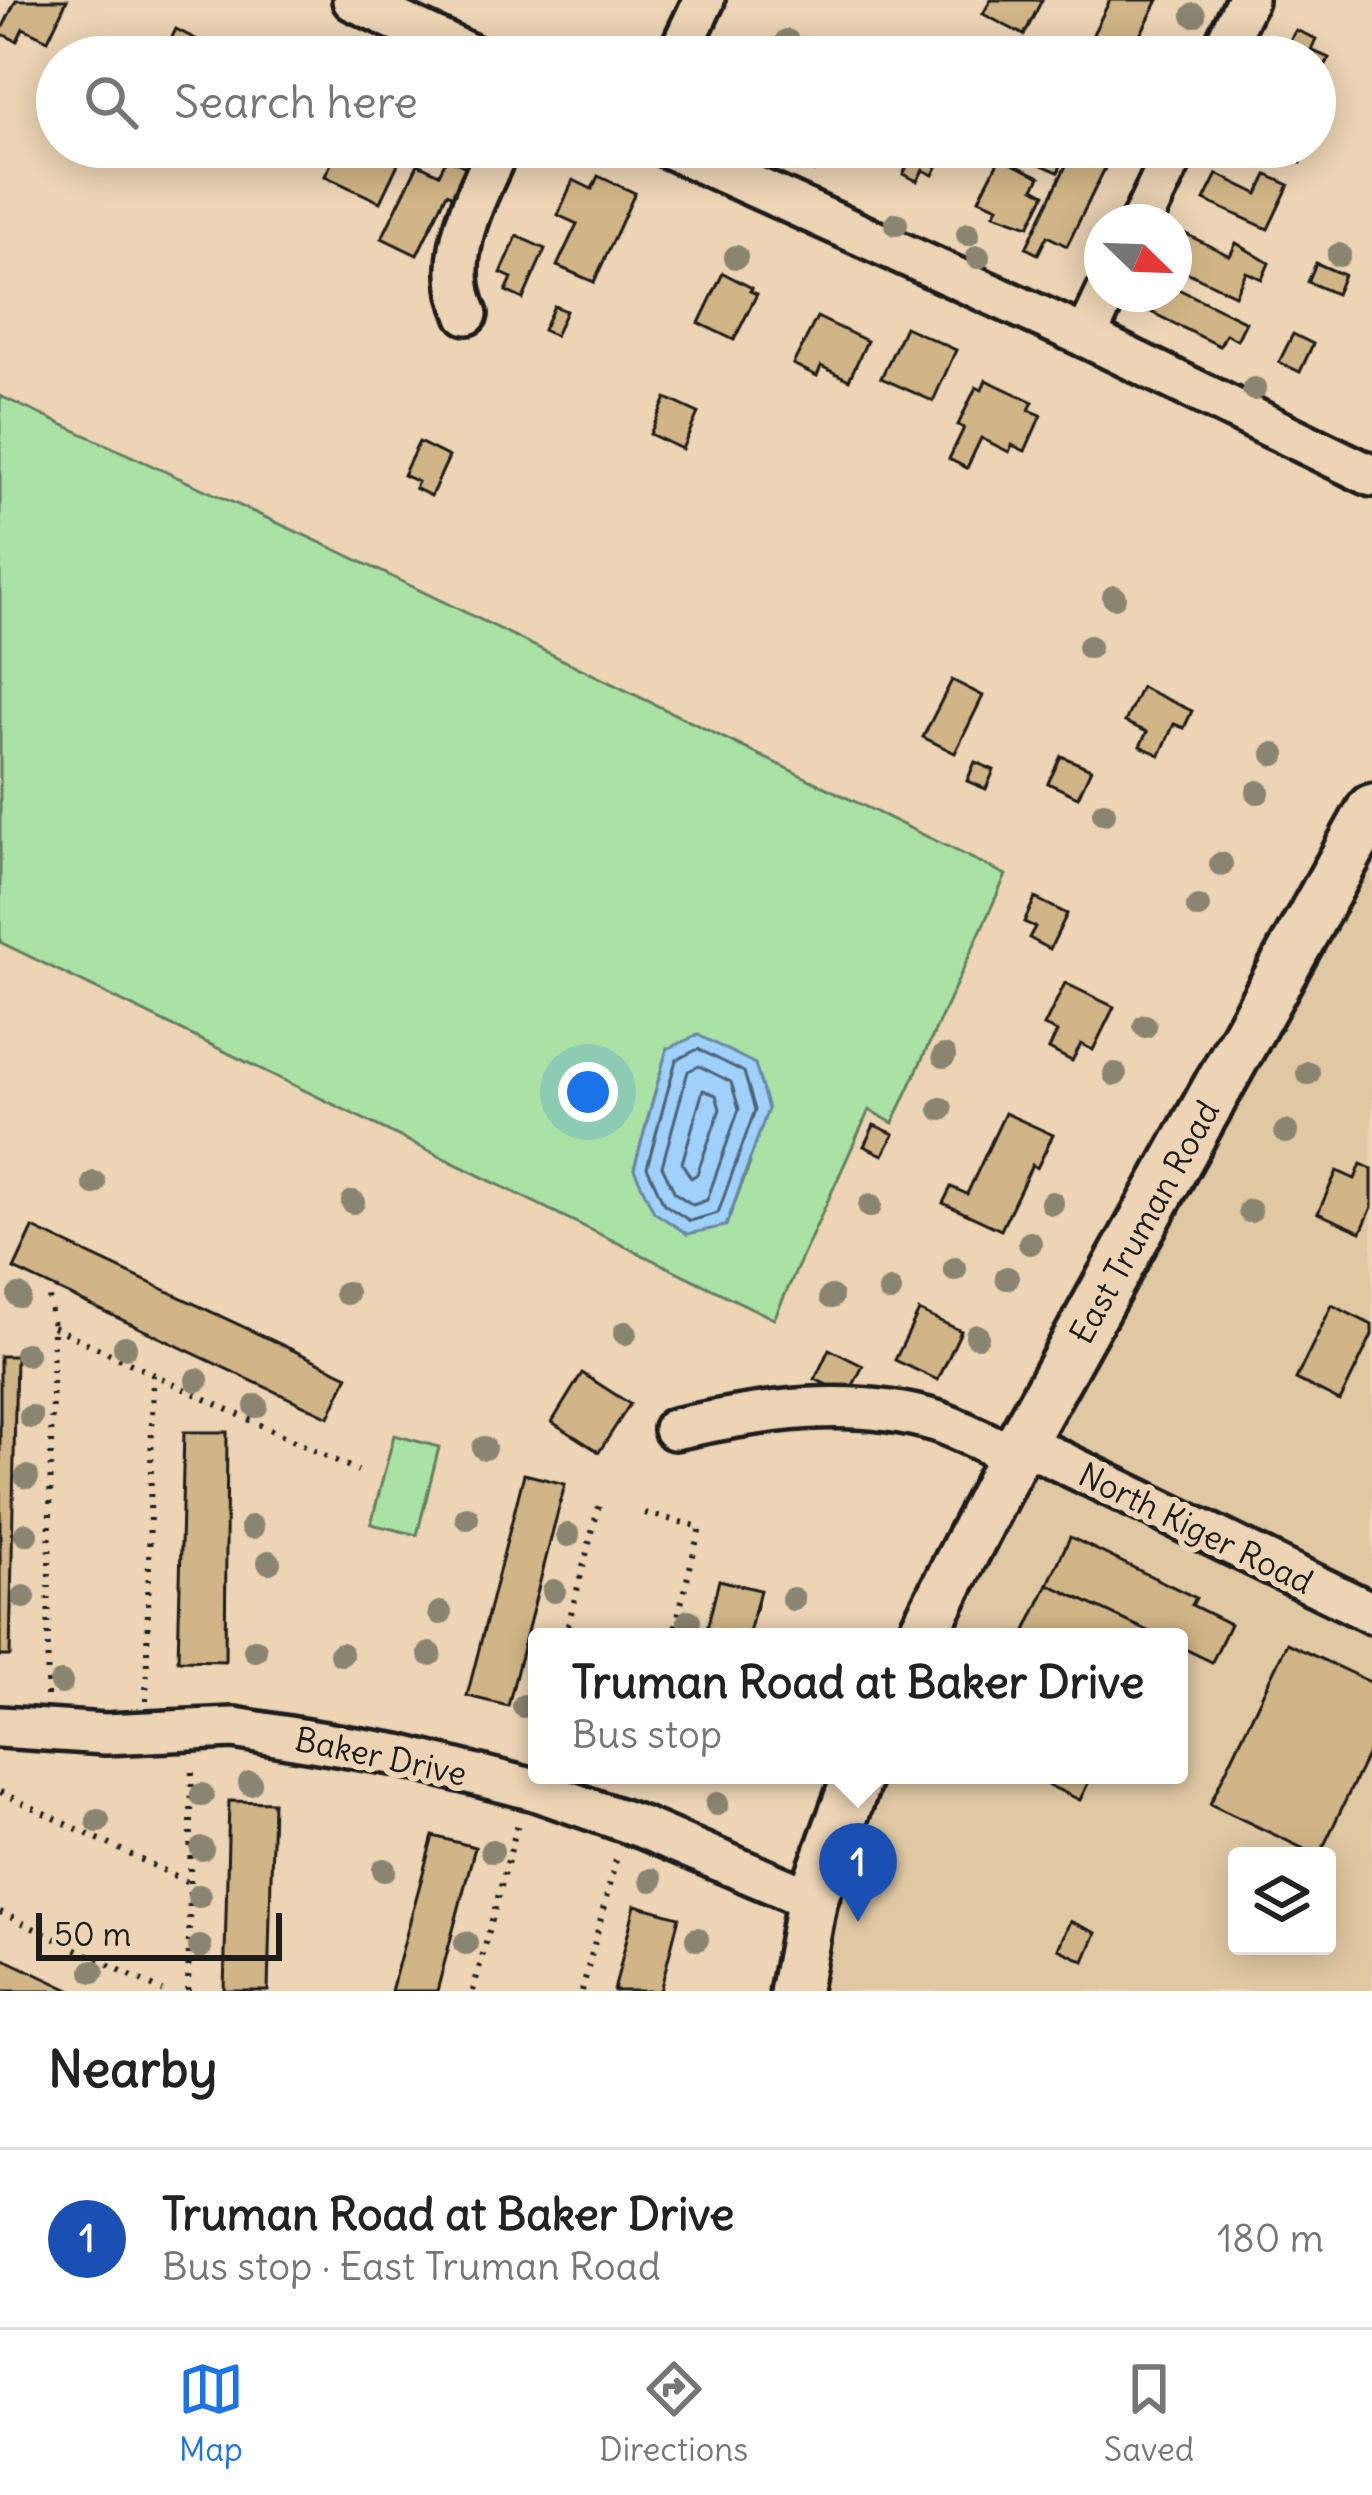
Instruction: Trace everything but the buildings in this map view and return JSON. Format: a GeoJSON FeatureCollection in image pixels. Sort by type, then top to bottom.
{"type":"FeatureCollection","features":[{"type":"Feature","properties":{"kind":"main road","name":"East Truman Road"},"geometry":{"type":"LineString","coordinates":[[926,1628],[1018,1449],[1372,809]]}},
{"type":"Feature","properties":{"kind":"main road"},"geometry":{"type":"LineString","coordinates":[[795,1991],[812,1900],[856,1784]]}},
{"type":"Feature","properties":{"kind":"street"},"geometry":{"type":"LineString","coordinates":[[353,0],[430,36]]}},
{"type":"Feature","properties":{"kind":"street"},"geometry":{"type":"LineString","coordinates":[[686,36],[704,0]]}},
{"type":"Feature","properties":{"kind":"street"},"geometry":{"type":"LineString","coordinates":[[1230,36],[1247,0]]}},
{"type":"Feature","properties":{"kind":"street"},"geometry":{"type":"LineString","coordinates":[[467,314],[461,300],[460,235],[490,168]]}},
{"type":"Feature","properties":{"kind":"street"},"geometry":{"type":"LineString","coordinates":[[714,168],[1086,337],[1372,476]]}},
{"type":"Feature","properties":{"kind":"street"},"geometry":{"type":"LineString","coordinates":[[1150,204],[1167,168]]}},
{"type":"Feature","properties":{"kind":"street"},"geometry":{"type":"LineString","coordinates":[[1086,337],[1098,312]]}},
{"type":"Feature","properties":{"kind":"street","name":"North Kiger Road"},"geometry":{"type":"LineString","coordinates":[[674,1429],[806,1406],[936,1421],[1018,1449],[1372,1613]]}},
{"type":"Feature","properties":{"kind":"street","name":"Baker Drive"},"geometry":{"type":"LineString","coordinates":[[0,1727],[105,1734],[234,1728],[398,1755],[535,1790],[640,1827],[812,1900]]}},
{"type":"Feature","properties":{"kind":"path"},"geometry":{"type":"LineString","coordinates":[[46,1699],[53,1327],[49,1297]]}},
{"type":"Feature","properties":{"kind":"path"},"geometry":{"type":"LineString","coordinates":[[53,1327],[358,1471]]}},
{"type":"Feature","properties":{"kind":"path"},"geometry":{"type":"LineString","coordinates":[[146,1702],[153,1375]]}},
{"type":"Feature","properties":{"kind":"path"},"geometry":{"type":"LineString","coordinates":[[568,1628],[599,1505]]}},
{"type":"Feature","properties":{"kind":"path"},"geometry":{"type":"LineString","coordinates":[[645,1513],[700,1527],[675,1628]]}},
{"type":"Feature","properties":{"kind":"path"},"geometry":{"type":"LineString","coordinates":[[188,1991],[192,1766]]}},
{"type":"Feature","properties":{"kind":"path"},"geometry":{"type":"LineString","coordinates":[[0,1792],[190,1883]]}},
{"type":"Feature","properties":{"kind":"path"},"geometry":{"type":"LineString","coordinates":[[473,1991],[521,1809]]}},
{"type":"Feature","properties":{"kind":"path"},"geometry":{"type":"LineString","coordinates":[[582,1991],[617,1853]]}},
{"type":"Feature","properties":{"kind":"path"},"geometry":{"type":"LineString","coordinates":[[0,1912],[164,1991]]}},
{"type":"Feature","properties":{"kind":"shaded area"},"geometry":{"type":"Polygon","coordinates":[[[1372,801],[1372,1991],[795,1991],[866,1784],[1188,1784],[1188,1628],[937,1628],[1372,801]]]}},
{"type":"Feature","properties":{"kind":"green space"},"geometry":{"type":"Polygon","coordinates":[[[0,396],[341,552],[1006,875],[893,1123],[869,1110],[774,1319],[0,942],[0,396]],[[667,1049],[634,1169],[687,1234],[726,1225],[750,1163],[667,1049]]]}},
{"type":"Feature","properties":{"kind":"green space"},"geometry":{"type":"Polygon","coordinates":[[[394,1435],[439,1447],[417,1535],[371,1524],[394,1435]]]}},
{"type":"Feature","properties":{"kind":"water"},"geometry":{"type":"Polygon","coordinates":[[[698,1035],[755,1064],[768,1109],[726,1226],[687,1234],[654,1212],[634,1169],[667,1049],[698,1035]]]}},
{"type":"Feature","properties":{"kind":"place","name":"Truman Road at Baker Drive"},"geometry":{"type":"Point","coordinates":[858,1922]}}]}
